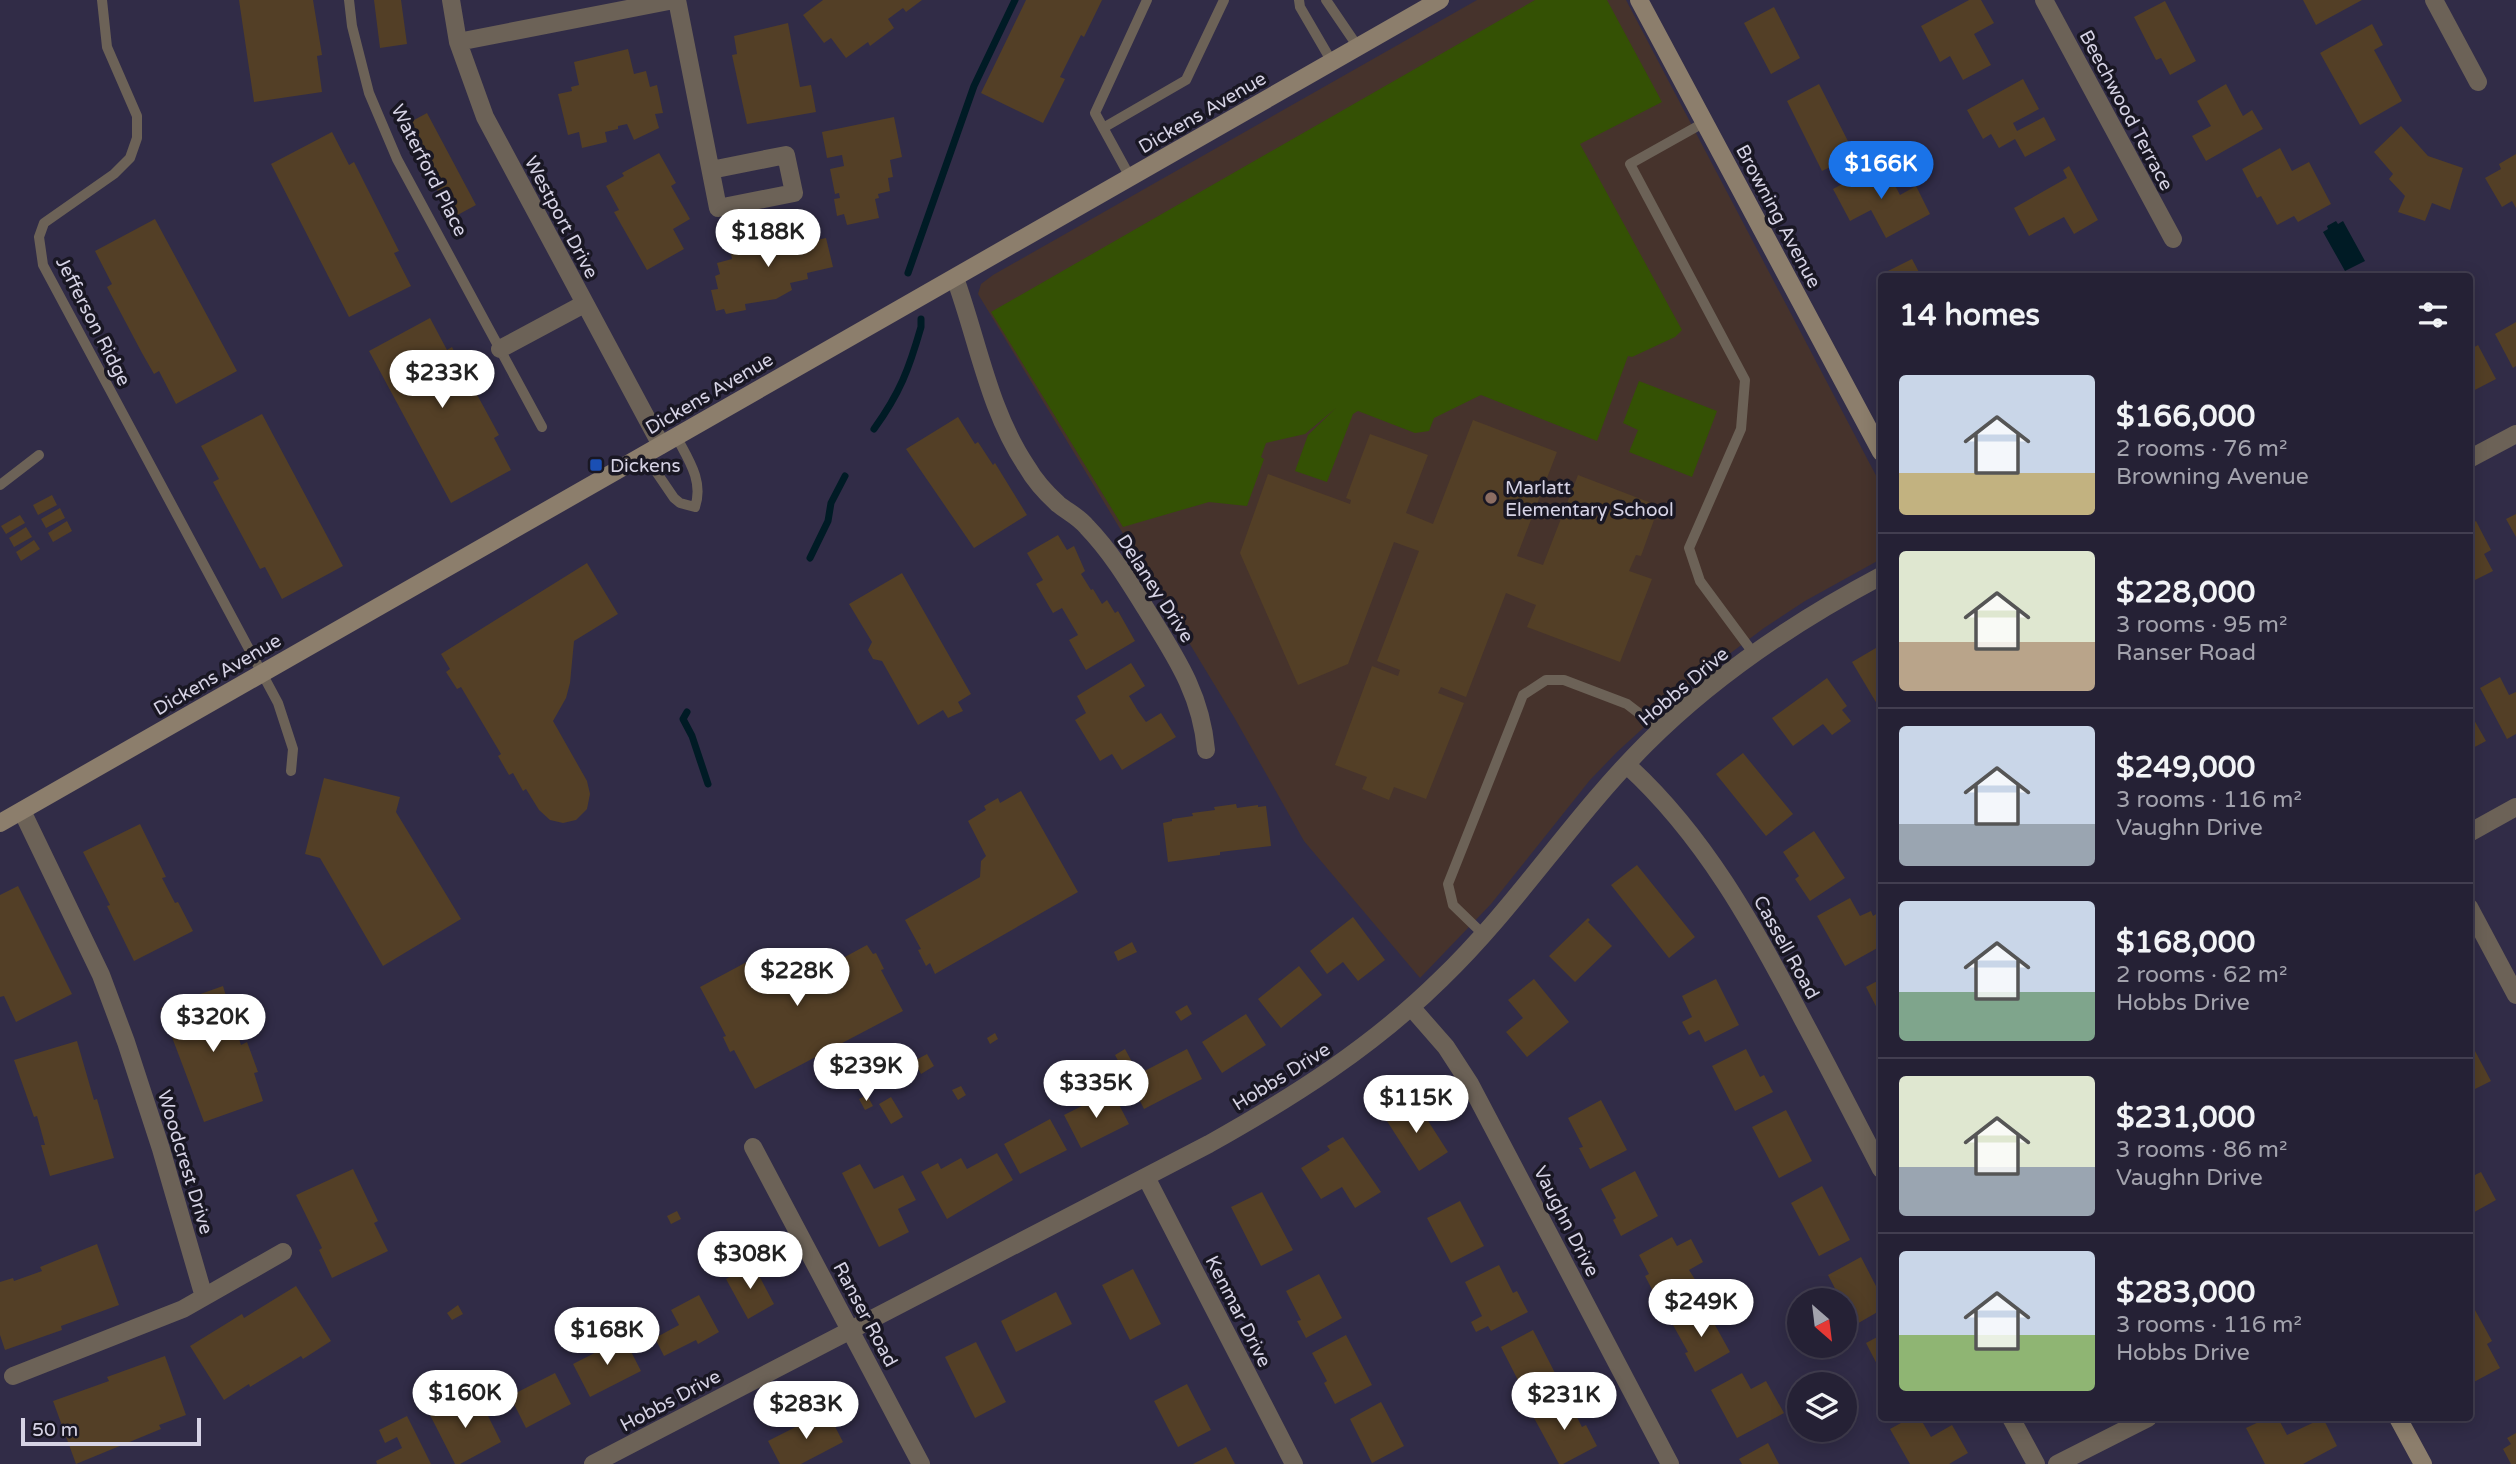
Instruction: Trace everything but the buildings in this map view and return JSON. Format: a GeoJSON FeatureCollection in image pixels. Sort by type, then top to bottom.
{"type":"FeatureCollection","features":[{"type":"Feature","properties":{"kind":"street","name":"Westport Drive"},"geometry":{"type":"LineString","coordinates":[[451,0],[458,42],[485,117],[584,304],[668,441]]}},
{"type":"Feature","properties":{"kind":"street"},"geometry":{"type":"LineString","coordinates":[[458,42],[675,0],[718,208],[794,193],[786,155],[711,170]]}},
{"type":"Feature","properties":{"kind":"street","name":"Dickens Avenue"},"geometry":{"type":"LineString","coordinates":[[0,823],[1440,0]]}},
{"type":"Feature","properties":{"kind":"street","name":"Browning Avenue"},"geometry":{"type":"LineString","coordinates":[[1639,0],[1878,446]]}},
{"type":"Feature","properties":{"kind":"street","name":"Beechwood Terrace"},"geometry":{"type":"LineString","coordinates":[[2043,0],[2173,239]]}},
{"type":"Feature","properties":{"kind":"street"},"geometry":{"type":"LineString","coordinates":[[2434,0],[2478,82]]}},
{"type":"Feature","properties":{"kind":"street","name":"Delaney Drive"},"geometry":{"type":"LineString","coordinates":[[955,278],[996,407],[1008,434],[1041,488],[1080,519],[1102,542],[1136,593],[1187,675],[1204,724],[1206,750]]}},
{"type":"Feature","properties":{"kind":"street"},"geometry":{"type":"LineString","coordinates":[[500,349],[584,304]]}},
{"type":"Feature","properties":{"kind":"street"},"geometry":{"type":"LineString","coordinates":[[2473,457],[2516,434]]}},
{"type":"Feature","properties":{"kind":"street","name":"Hobbs Drive"},"geometry":{"type":"LineString","coordinates":[[593,1464],[1146,1177],[1308,1087],[1365,1046],[1443,978],[1517,898],[1577,821],[1661,730],[1754,654],[1810,617],[1878,578]]}},
{"type":"Feature","properties":{"kind":"street","name":"Cassell Road"},"geometry":{"type":"LineString","coordinates":[[1627,765],[1647,783],[1709,856],[1748,918],[1878,1163]]}},
{"type":"Feature","properties":{"kind":"street"},"geometry":{"type":"LineString","coordinates":[[2473,831],[2516,807]]}},
{"type":"Feature","properties":{"kind":"street","name":"Woodcrest Drive"},"geometry":{"type":"LineString","coordinates":[[22,811],[101,975],[161,1149],[204,1297]]}},
{"type":"Feature","properties":{"kind":"street"},"geometry":{"type":"LineString","coordinates":[[2473,914],[2516,995]]}},
{"type":"Feature","properties":{"kind":"street","name":"Vaughn Drive"},"geometry":{"type":"LineString","coordinates":[[1411,1007],[1446,1047],[1470,1084],[1670,1464]]}},
{"type":"Feature","properties":{"kind":"street","name":"Ranser Road"},"geometry":{"type":"LineString","coordinates":[[753,1147],[921,1464]]}},
{"type":"Feature","properties":{"kind":"street","name":"Kenmar Drive"},"geometry":{"type":"LineString","coordinates":[[1146,1177],[1294,1464]]}},
{"type":"Feature","properties":{"kind":"street"},"geometry":{"type":"LineString","coordinates":[[13,1376],[165,1317],[283,1252]]}},
{"type":"Feature","properties":{"kind":"street"},"geometry":{"type":"LineString","coordinates":[[2013,1421],[2036,1464]]}},
{"type":"Feature","properties":{"kind":"street"},"geometry":{"type":"LineString","coordinates":[[2057,1464],[2142,1421]]}},
{"type":"Feature","properties":{"kind":"street"},"geometry":{"type":"LineString","coordinates":[[2400,1421],[2423,1464]]}},
{"type":"Feature","properties":{"kind":"lane","name":"Jefferson Ridge"},"geometry":{"type":"LineString","coordinates":[[102,0],[107,47],[137,117],[137,138],[130,158],[114,174],[44,223],[39,237],[43,265],[262,673]]}},
{"type":"Feature","properties":{"kind":"lane","name":"Waterford Place"},"geometry":{"type":"LineString","coordinates":[[349,0],[352,26],[369,93],[392,148],[542,428]]}},
{"type":"Feature","properties":{"kind":"lane"},"geometry":{"type":"LineString","coordinates":[[1130,177],[1095,113],[1147,0]]}},
{"type":"Feature","properties":{"kind":"lane"},"geometry":{"type":"LineString","coordinates":[[1103,128],[1186,80],[1224,0]]}},
{"type":"Feature","properties":{"kind":"lane"},"geometry":{"type":"LineString","coordinates":[[1299,0],[1300,7],[1332,62]]}},
{"type":"Feature","properties":{"kind":"lane"},"geometry":{"type":"LineString","coordinates":[[1326,0],[1357,47]]}},
{"type":"Feature","properties":{"kind":"lane"},"geometry":{"type":"LineString","coordinates":[[1705,122],[1630,164],[1745,380],[1741,429],[1689,548],[1700,581],[1754,654]]}},
{"type":"Feature","properties":{"kind":"lane"},"geometry":{"type":"LineString","coordinates":[[644,454],[674,498],[695,508],[699,497],[697,478],[668,441]]}},
{"type":"Feature","properties":{"kind":"lane"},"geometry":{"type":"LineString","coordinates":[[0,485],[39,454]]}},
{"type":"Feature","properties":{"kind":"lane"},"geometry":{"type":"LineString","coordinates":[[262,673],[288,729],[293,749],[291,771]]}},
{"type":"Feature","properties":{"kind":"lane"},"geometry":{"type":"LineString","coordinates":[[1483,934],[1453,905],[1448,884],[1523,695],[1546,680],[1564,680],[1627,704],[1661,730]]}},
{"type":"Feature","properties":{"kind":"shaded area","name":"Marlatt Elementary School"},"geometry":{"type":"Polygon","coordinates":[[[1477,0],[1626,0],[1878,479],[1878,561],[1805,601],[1700,676],[1590,780],[1491,904],[1420,978],[1304,841],[1234,717],[978,294],[981,284],[1477,0]]]}},
{"type":"Feature","properties":{"kind":"green space"},"geometry":{"type":"Polygon","coordinates":[[[1535,0],[1607,0],[1662,102],[1580,144],[1682,330],[1675,337],[1632,357],[1628,356],[1597,441],[1481,395],[1434,418],[1429,431],[1415,433],[1358,411],[1353,414],[1327,482],[1295,471],[1308,435],[1336,408],[1305,434],[1266,443],[1261,457],[1264,459],[1247,506],[1209,502],[1123,527],[991,312],[1535,0]]]}},
{"type":"Feature","properties":{"kind":"green space"},"geometry":{"type":"Polygon","coordinates":[[[1639,381],[1717,411],[1692,477],[1629,452],[1638,430],[1623,423],[1639,381]]]}},
{"type":"Feature","properties":{"kind":"water"},"geometry":{"type":"Polygon","coordinates":[[[2336,221],[2338,224],[2343,221],[2365,261],[2345,271],[2323,232],[2336,221]]]}},
{"type":"Feature","properties":{"kind":"waterway"},"geometry":{"type":"LineString","coordinates":[[908,273],[974,86],[1015,0]]}},
{"type":"Feature","properties":{"kind":"waterway"},"geometry":{"type":"LineString","coordinates":[[874,429],[903,380],[917,342],[921,319]]}},
{"type":"Feature","properties":{"kind":"waterway"},"geometry":{"type":"LineString","coordinates":[[810,558],[828,521],[831,503],[845,476]]}},
{"type":"Feature","properties":{"kind":"waterway"},"geometry":{"type":"LineString","coordinates":[[687,712],[683,719],[692,736],[708,784]]}},
{"type":"Feature","properties":{"kind":"place","name":"Dickens"},"geometry":{"type":"Point","coordinates":[596,465]}},
{"type":"Feature","properties":{"kind":"place","name":"Marlatt Elementary School"},"geometry":{"type":"Point","coordinates":[1491,498]}}]}
